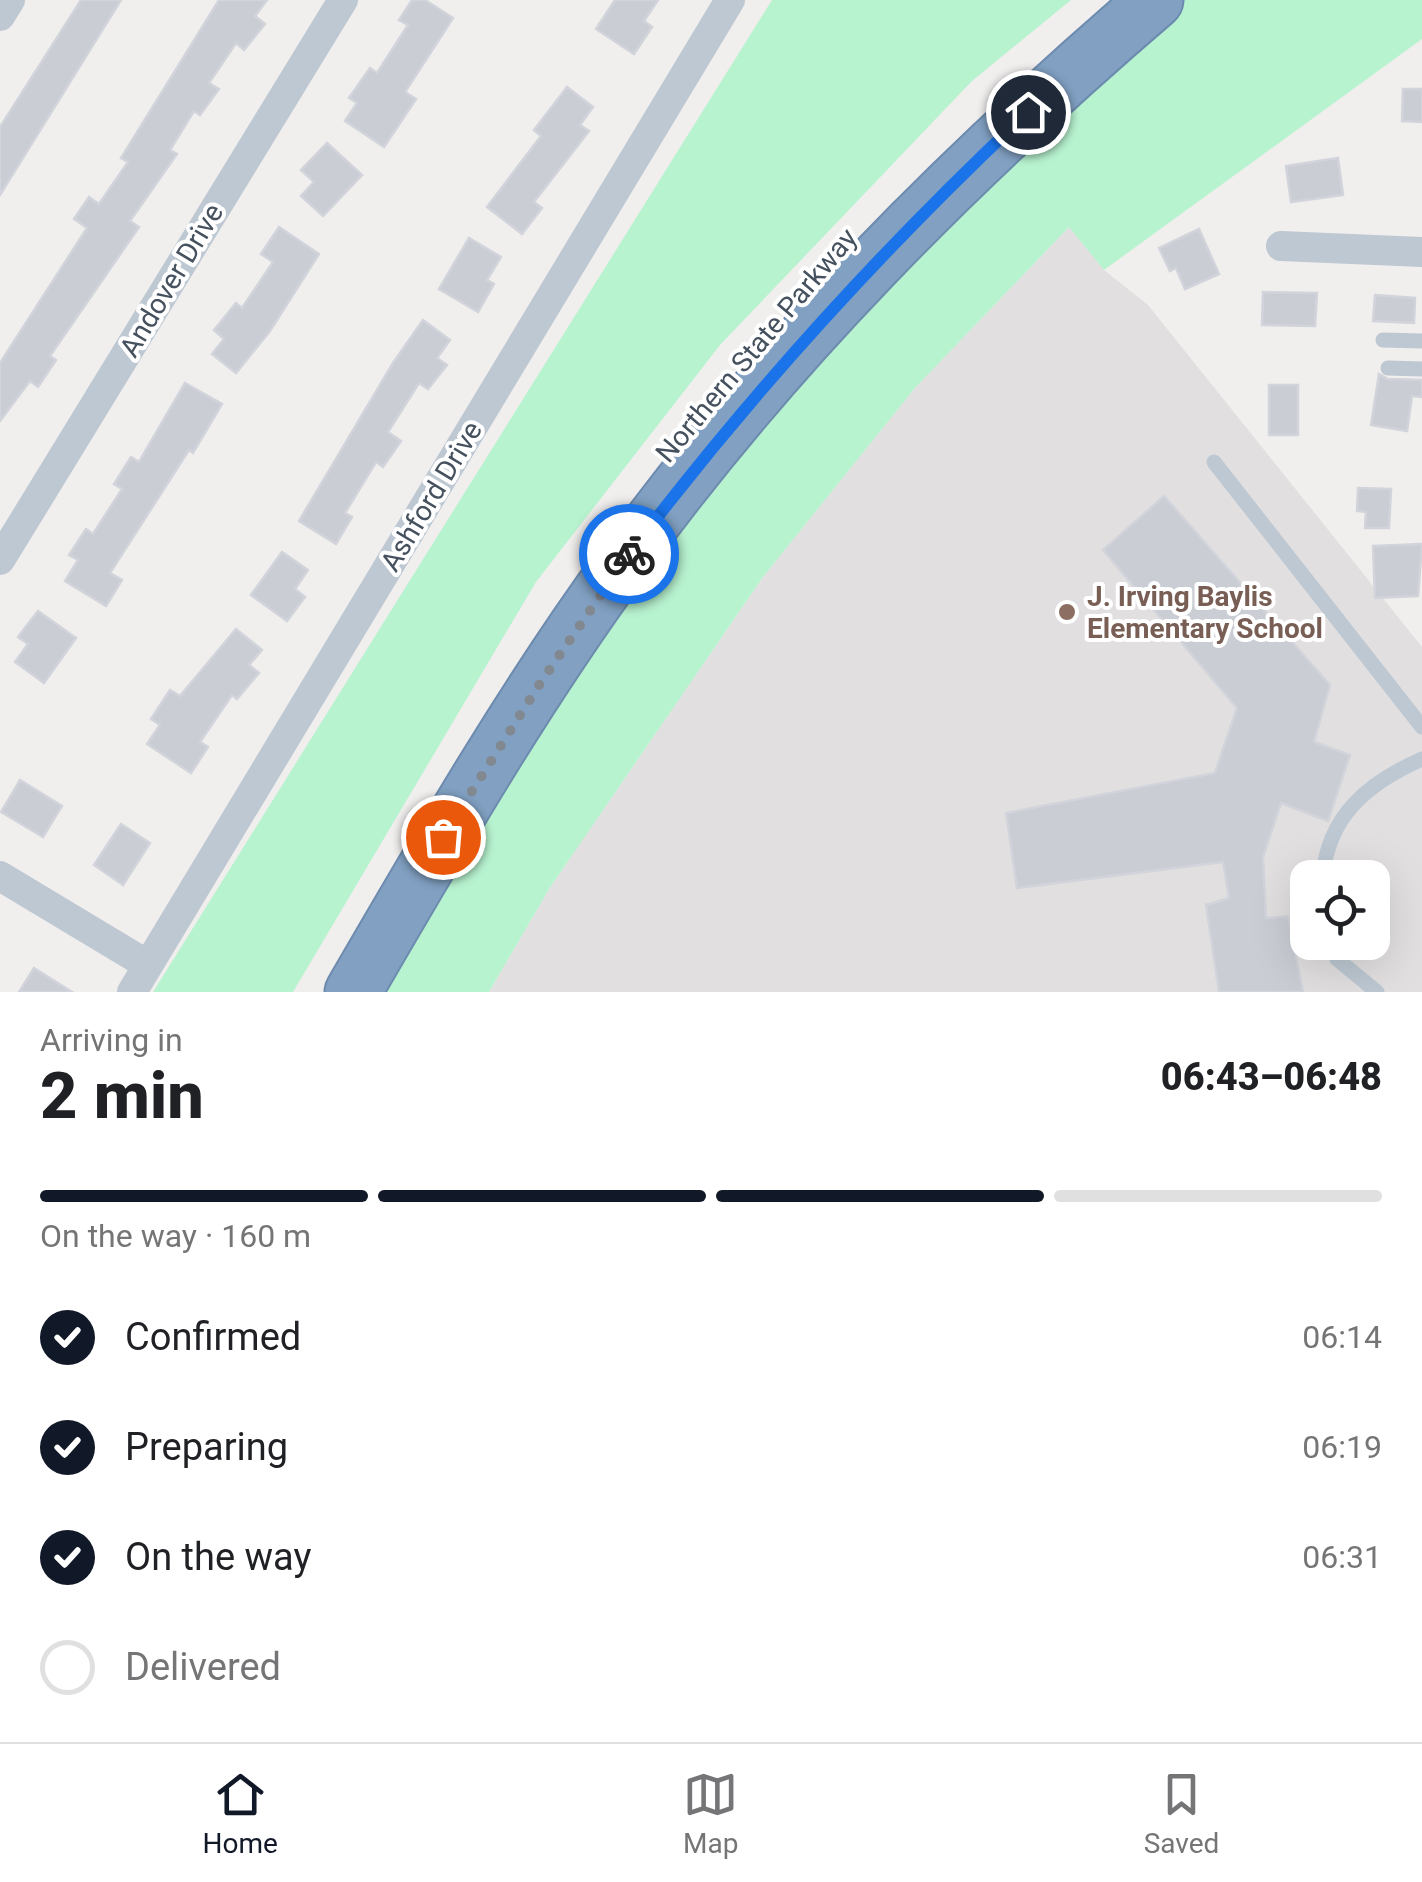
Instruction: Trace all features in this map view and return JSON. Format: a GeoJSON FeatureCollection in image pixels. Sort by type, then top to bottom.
{"type":"FeatureCollection","features":[{"type":"Feature","properties":{"kind":"highway","name":"Northern State Parkway"},"geometry":{"type":"LineString","coordinates":[[312,992],[490,691],[604,529],[701,403],[864,219],[957,127],[1099,0]]}},
{"type":"Feature","properties":{"kind":"highway","name":"Northern State Parkway"},"geometry":{"type":"LineString","coordinates":[[353,992],[461,806],[541,682],[621,564],[705,454],[860,275],[1053,87],[1155,0]]}},
{"type":"Feature","properties":{"kind":"street"},"geometry":{"type":"LineString","coordinates":[[0,16],[10,0]]}},
{"type":"Feature","properties":{"kind":"street","name":"Andover Drive"},"geometry":{"type":"LineString","coordinates":[[0,560],[343,0]]}},
{"type":"Feature","properties":{"kind":"street","name":"Ashford Drive"},"geometry":{"type":"LineString","coordinates":[[132,992],[730,0]]}},
{"type":"Feature","properties":{"kind":"street"},"geometry":{"type":"LineString","coordinates":[[1281,246],[1422,252]]}},
{"type":"Feature","properties":{"kind":"street"},"geometry":{"type":"LineString","coordinates":[[0,876],[148,965]]}},
{"type":"Feature","properties":{"kind":"lane"},"geometry":{"type":"LineString","coordinates":[[1383,340],[1422,341]]}},
{"type":"Feature","properties":{"kind":"lane"},"geometry":{"type":"LineString","coordinates":[[1388,368],[1422,369]]}},
{"type":"Feature","properties":{"kind":"lane"},"geometry":{"type":"LineString","coordinates":[[1214,462],[1422,727]]}},
{"type":"Feature","properties":{"kind":"lane"},"geometry":{"type":"LineString","coordinates":[[1326,860],[1344,816],[1362,792],[1383,776],[1422,759]]}},
{"type":"Feature","properties":{"kind":"lane"},"geometry":{"type":"LineString","coordinates":[[1339,960],[1377,992]]}},
{"type":"Feature","properties":{"kind":"shaded area","name":"J. Irving Baylis Elementary School"},"geometry":{"type":"Polygon","coordinates":[[[1070,226],[1104,270],[1148,305],[1422,647],[1422,992],[489,992],[549,889],[763,577],[915,388],[1070,226]]]}},
{"type":"Feature","properties":{"kind":"green space"},"geometry":{"type":"Polygon","coordinates":[[[772,0],[1071,0],[972,81],[720,345],[536,582],[293,992],[153,992],[772,0]]]}},
{"type":"Feature","properties":{"kind":"green space"},"geometry":{"type":"Polygon","coordinates":[[[1184,0],[1422,0],[1422,39],[1104,270],[1069,227],[915,388],[763,577],[549,889],[489,992],[366,992],[689,496],[1069,94],[1184,0]]]}},
{"type":"Feature","properties":{"kind":"building"},"geometry":{"type":"Polygon","coordinates":[[[81,0],[121,0],[0,195],[0,127],[81,0]]]}},
{"type":"Feature","properties":{"kind":"building"},"geometry":{"type":"Polygon","coordinates":[[[219,0],[267,0],[255,16],[265,24],[244,50],[236,43],[209,83],[219,89],[200,115],[194,111],[170,150],[177,154],[130,221],[139,227],[50,356],[56,360],[38,387],[30,381],[0,421],[0,363],[87,228],[74,219],[89,197],[99,204],[128,162],[121,158],[219,0]]]}},
{"type":"Feature","properties":{"kind":"building"},"geometry":{"type":"Polygon","coordinates":[[[412,0],[425,0],[453,18],[405,92],[416,99],[384,147],[345,121],[357,103],[349,98],[370,68],[377,73],[408,25],[399,20],[412,0]]]}},
{"type":"Feature","properties":{"kind":"building"},"geometry":{"type":"Polygon","coordinates":[[[615,0],[658,0],[644,21],[652,27],[634,54],[596,29],[615,0]]]}},
{"type":"Feature","properties":{"kind":"building"},"geometry":{"type":"Polygon","coordinates":[[[567,87],[593,107],[580,125],[589,131],[534,202],[542,208],[522,234],[487,207],[541,136],[534,130],[567,87]]]}},
{"type":"Feature","properties":{"kind":"building"},"geometry":{"type":"Polygon","coordinates":[[[1403,89],[1422,89],[1422,122],[1402,121],[1403,89]]]}},
{"type":"Feature","properties":{"kind":"building"},"geometry":{"type":"Polygon","coordinates":[[[327,143],[362,175],[323,216],[301,196],[314,182],[301,170],[327,143]]]}},
{"type":"Feature","properties":{"kind":"building"},"geometry":{"type":"Polygon","coordinates":[[[1338,158],[1343,195],[1291,202],[1286,166],[1338,158]]]}},
{"type":"Feature","properties":{"kind":"building"},"geometry":{"type":"Polygon","coordinates":[[[279,227],[319,254],[270,331],[236,373],[212,354],[224,339],[214,330],[236,303],[242,308],[273,262],[261,254],[279,227]]]}},
{"type":"Feature","properties":{"kind":"building"},"geometry":{"type":"Polygon","coordinates":[[[1199,229],[1219,274],[1185,289],[1176,268],[1170,271],[1159,248],[1199,229]]]}},
{"type":"Feature","properties":{"kind":"building"},"geometry":{"type":"Polygon","coordinates":[[[469,238],[501,257],[487,280],[494,284],[478,312],[439,289],[469,238]]]}},
{"type":"Feature","properties":{"kind":"building"},"geometry":{"type":"Polygon","coordinates":[[[1263,292],[1317,293],[1315,326],[1262,325],[1263,292]]]}},
{"type":"Feature","properties":{"kind":"building"},"geometry":{"type":"Polygon","coordinates":[[[1375,295],[1415,298],[1414,323],[1373,321],[1375,295]]]}},
{"type":"Feature","properties":{"kind":"building"},"geometry":{"type":"Polygon","coordinates":[[[423,320],[450,340],[437,358],[447,365],[428,389],[419,383],[388,432],[401,441],[383,467],[376,462],[345,513],[352,517],[336,544],[299,521],[423,320]]]}},
{"type":"Feature","properties":{"kind":"building"},"geometry":{"type":"Polygon","coordinates":[[[1379,374],[1388,379],[1422,380],[1422,397],[1412,396],[1407,431],[1371,425],[1379,374]]]}},
{"type":"Feature","properties":{"kind":"building"},"geometry":{"type":"Polygon","coordinates":[[[185,383],[222,404],[110,573],[122,580],[106,606],[65,581],[78,560],[69,555],[86,529],[93,534],[122,489],[114,484],[131,457],[139,462],[185,383]]]}},
{"type":"Feature","properties":{"kind":"building"},"geometry":{"type":"Polygon","coordinates":[[[1269,385],[1298,385],[1298,435],[1269,435],[1269,385]]]}},
{"type":"Feature","properties":{"kind":"building"},"geometry":{"type":"Polygon","coordinates":[[[1358,488],[1391,489],[1389,528],[1365,528],[1366,512],[1357,511],[1358,488]]]}},
{"type":"Feature","properties":{"kind":"building"},"geometry":{"type":"Polygon","coordinates":[[[1164,496],[1330,685],[1314,742],[1350,755],[1328,821],[1281,803],[1263,857],[1266,918],[1288,916],[1290,960],[1297,960],[1303,992],[1219,992],[1206,905],[1229,898],[1223,862],[1017,888],[1006,813],[1215,773],[1237,708],[1103,550],[1164,496]]]}},
{"type":"Feature","properties":{"kind":"building"},"geometry":{"type":"Polygon","coordinates":[[[1422,544],[1418,596],[1375,598],[1373,546],[1422,544]]]}},
{"type":"Feature","properties":{"kind":"building"},"geometry":{"type":"Polygon","coordinates":[[[282,552],[308,570],[295,589],[305,597],[287,621],[251,595],[282,552]]]}},
{"type":"Feature","properties":{"kind":"building"},"geometry":{"type":"Polygon","coordinates":[[[38,611],[76,638],[44,683],[15,662],[28,644],[18,637],[38,611]]]}},
{"type":"Feature","properties":{"kind":"building"},"geometry":{"type":"Polygon","coordinates":[[[236,629],[262,650],[249,665],[259,673],[237,699],[232,695],[200,742],[208,747],[191,773],[147,744],[160,725],[151,719],[170,690],[180,696],[236,629]]]}},
{"type":"Feature","properties":{"kind":"building"},"geometry":{"type":"Polygon","coordinates":[[[20,780],[62,806],[43,837],[1,812],[20,780]]]}},
{"type":"Feature","properties":{"kind":"building"},"geometry":{"type":"Polygon","coordinates":[[[121,824],[150,843],[123,885],[94,865],[121,824]]]}},
{"type":"Feature","properties":{"kind":"building"},"geometry":{"type":"Polygon","coordinates":[[[34,968],[72,992],[19,992],[34,968]]]}},
{"type":"Feature","properties":{"kind":"way so far"},"geometry":{"type":"LineString","coordinates":[[443,837],[541,682],[629,554]]}},
{"type":"Feature","properties":{"kind":"place","name":"J. Irving Baylis Elementary School"},"geometry":{"type":"Point","coordinates":[1067,612]}},
{"type":"Feature","properties":{"kind":"route"},"geometry":{"type":"LineString","coordinates":[[629,554],[705,454],[796,345],[860,275],[1028,112]]}}]}
